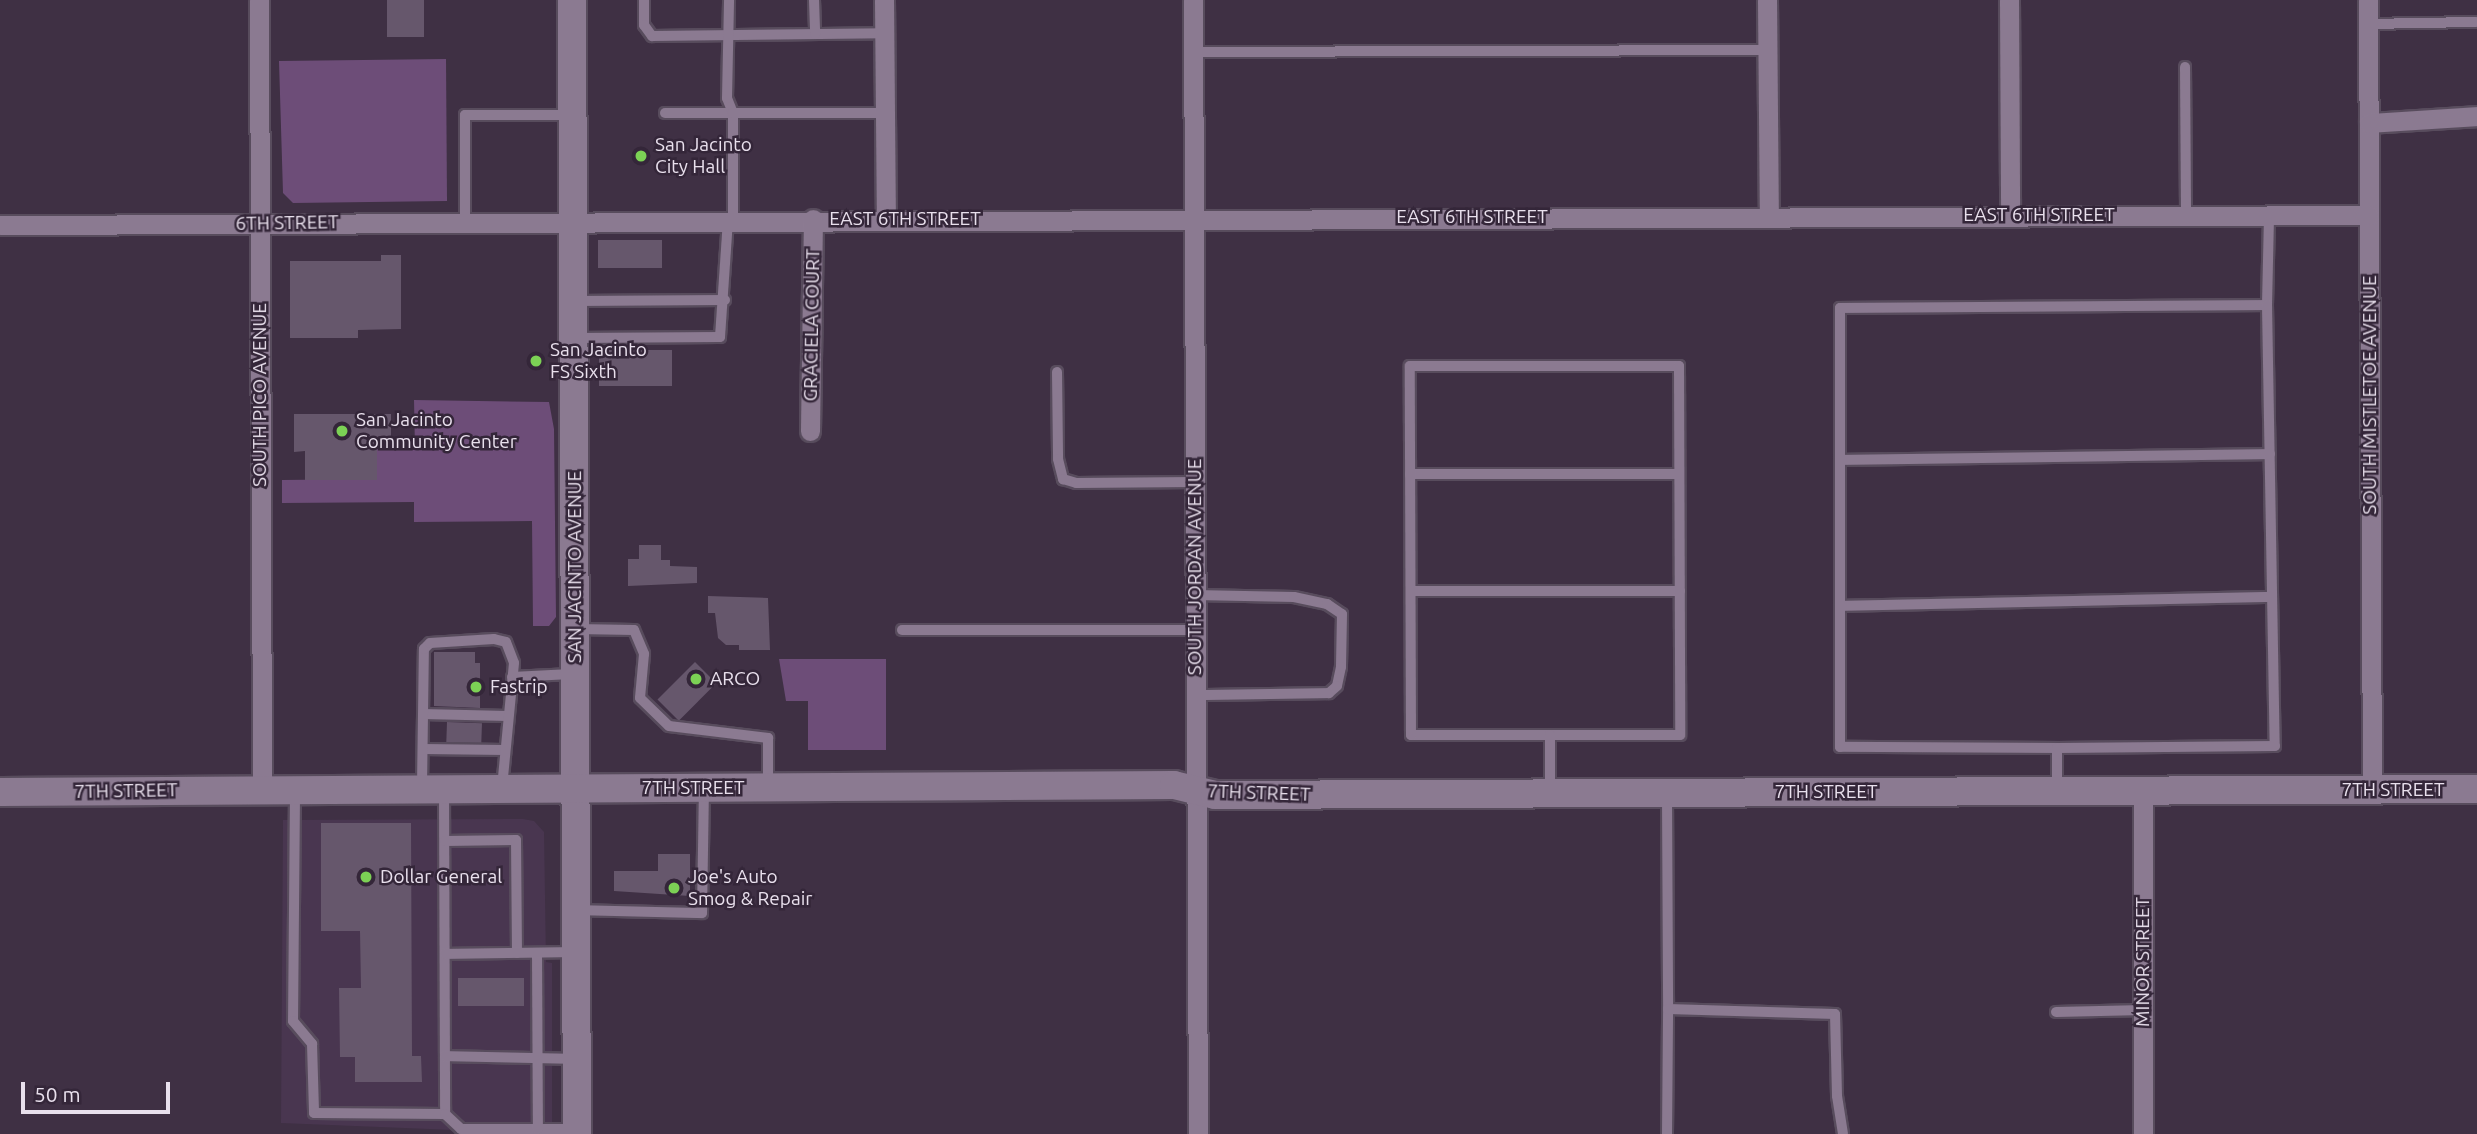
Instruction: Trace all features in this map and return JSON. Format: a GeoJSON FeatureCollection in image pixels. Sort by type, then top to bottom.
{"type":"FeatureCollection","features":[{"type":"Feature","properties":{"kind":"street","name":"SOUTH PICO AVENUE"},"geometry":{"type":"LineString","coordinates":[[259,0],[262,790]]}},
{"type":"Feature","properties":{"kind":"street","name":"SAN JACINTO AVENUE"},"geometry":{"type":"LineString","coordinates":[[572,0],[577,1132]]}},
{"type":"Feature","properties":{"kind":"street"},"geometry":{"type":"LineString","coordinates":[[884,0],[886,219]]}},
{"type":"Feature","properties":{"kind":"street","name":"SOUTH JORDAN AVENUE"},"geometry":{"type":"LineString","coordinates":[[1193,0],[1198,1134]]}},
{"type":"Feature","properties":{"kind":"street"},"geometry":{"type":"LineString","coordinates":[[1767,0],[1769,217]]}},
{"type":"Feature","properties":{"kind":"street"},"geometry":{"type":"LineString","coordinates":[[2009,0],[2010,215]]}},
{"type":"Feature","properties":{"kind":"street","name":"SOUTH MISTLETOE AVENUE"},"geometry":{"type":"LineString","coordinates":[[2368,0],[2372,790]]}},
{"type":"Feature","properties":{"kind":"street"},"geometry":{"type":"LineString","coordinates":[[2369,123],[2477,117]]}},
{"type":"Feature","properties":{"kind":"street","name":"EAST 6TH STREET"},"geometry":{"type":"LineString","coordinates":[[574,220],[2369,215]]}},
{"type":"Feature","properties":{"kind":"street","name":"GRACIELA COURT"},"geometry":{"type":"LineString","coordinates":[[810,431],[813,219]]}},
{"type":"Feature","properties":{"kind":"street","name":"6TH STREET"},"geometry":{"type":"LineString","coordinates":[[0,225],[574,220]]}},
{"type":"Feature","properties":{"kind":"street","name":"7TH STREET"},"geometry":{"type":"LineString","coordinates":[[0,792],[1174,785],[1215,795],[2477,789]]}},
{"type":"Feature","properties":{"kind":"street","name":"MINOR STREET"},"geometry":{"type":"LineString","coordinates":[[2143,789],[2143,1134]]}},
{"type":"Feature","properties":{"kind":"lane"},"geometry":{"type":"LineString","coordinates":[[644,0],[648,34],[883,33]]}},
{"type":"Feature","properties":{"kind":"lane"},"geometry":{"type":"LineString","coordinates":[[575,338],[720,337],[730,220],[733,113],[727,98],[726,35],[729,0]]}},
{"type":"Feature","properties":{"kind":"lane"},"geometry":{"type":"LineString","coordinates":[[814,0],[815,34]]}},
{"type":"Feature","properties":{"kind":"lane"},"geometry":{"type":"LineString","coordinates":[[2368,24],[2476,22]]}},
{"type":"Feature","properties":{"kind":"lane"},"geometry":{"type":"LineString","coordinates":[[1193,52],[1768,50]]}},
{"type":"Feature","properties":{"kind":"lane"},"geometry":{"type":"LineString","coordinates":[[2185,67],[2186,216]]}},
{"type":"Feature","properties":{"kind":"lane"},"geometry":{"type":"LineString","coordinates":[[665,113],[886,113]]}},
{"type":"Feature","properties":{"kind":"lane"},"geometry":{"type":"LineString","coordinates":[[465,221],[465,115],[574,116]]}},
{"type":"Feature","properties":{"kind":"lane"},"geometry":{"type":"LineString","coordinates":[[2267,305],[1840,307],[1840,747],[2275,746],[2267,305],[2269,216]]}},
{"type":"Feature","properties":{"kind":"lane"},"geometry":{"type":"LineString","coordinates":[[575,301],[725,300]]}},
{"type":"Feature","properties":{"kind":"lane"},"geometry":{"type":"LineString","coordinates":[[1410,366],[1679,366],[1679,474],[1680,735],[1411,735],[1410,366]]}},
{"type":"Feature","properties":{"kind":"lane"},"geometry":{"type":"LineString","coordinates":[[1057,372],[1058,459],[1063,479],[1076,483],[1195,482]]}},
{"type":"Feature","properties":{"kind":"lane"},"geometry":{"type":"LineString","coordinates":[[1840,460],[2270,454]]}},
{"type":"Feature","properties":{"kind":"lane"},"geometry":{"type":"LineString","coordinates":[[1410,474],[1679,474]]}},
{"type":"Feature","properties":{"kind":"lane"},"geometry":{"type":"LineString","coordinates":[[1411,591],[1680,591]]}},
{"type":"Feature","properties":{"kind":"lane"},"geometry":{"type":"LineString","coordinates":[[1195,595],[1294,597],[1327,604],[1342,614],[1341,667],[1337,687],[1329,693],[1195,695]]}},
{"type":"Feature","properties":{"kind":"lane"},"geometry":{"type":"LineString","coordinates":[[1840,606],[2272,597]]}},
{"type":"Feature","properties":{"kind":"lane"},"geometry":{"type":"LineString","coordinates":[[576,629],[634,630],[644,653],[640,698],[669,726],[768,738],[768,787]]}},
{"type":"Feature","properties":{"kind":"lane"},"geometry":{"type":"LineString","coordinates":[[902,630],[1195,631]]}},
{"type":"Feature","properties":{"kind":"lane"},"geometry":{"type":"LineString","coordinates":[[445,1114],[444,841],[423,749],[424,649],[430,643],[506,642],[514,663],[502,789]]}},
{"type":"Feature","properties":{"kind":"lane"},"geometry":{"type":"LineString","coordinates":[[512,677],[576,674]]}},
{"type":"Feature","properties":{"kind":"lane"},"geometry":{"type":"LineString","coordinates":[[423,714],[508,716]]}},
{"type":"Feature","properties":{"kind":"lane"},"geometry":{"type":"LineString","coordinates":[[1550,735],[1550,793]]}},
{"type":"Feature","properties":{"kind":"lane"},"geometry":{"type":"LineString","coordinates":[[2057,748],[2057,790]]}},
{"type":"Feature","properties":{"kind":"lane"},"geometry":{"type":"LineString","coordinates":[[423,749],[505,750]]}},
{"type":"Feature","properties":{"kind":"lane"},"geometry":{"type":"LineString","coordinates":[[576,910],[702,913],[704,788]]}},
{"type":"Feature","properties":{"kind":"lane"},"geometry":{"type":"LineString","coordinates":[[295,790],[293,1021],[312,1044],[314,1113],[445,1114],[461,1129],[577,1132]]}},
{"type":"Feature","properties":{"kind":"lane"},"geometry":{"type":"LineString","coordinates":[[1667,793],[1667,1134]]}},
{"type":"Feature","properties":{"kind":"lane"},"geometry":{"type":"LineString","coordinates":[[444,841],[516,840],[517,953]]}},
{"type":"Feature","properties":{"kind":"lane"},"geometry":{"type":"LineString","coordinates":[[445,954],[576,952]]}},
{"type":"Feature","properties":{"kind":"lane"},"geometry":{"type":"LineString","coordinates":[[537,953],[538,1129]]}},
{"type":"Feature","properties":{"kind":"lane"},"geometry":{"type":"LineString","coordinates":[[1668,1009],[1835,1014],[1837,1096],[1843,1134]]}},
{"type":"Feature","properties":{"kind":"lane"},"geometry":{"type":"LineString","coordinates":[[2056,1012],[2144,1010]]}},
{"type":"Feature","properties":{"kind":"lane"},"geometry":{"type":"LineString","coordinates":[[445,1056],[577,1059]]}},
{"type":"Feature","properties":{"kind":"shaded area"},"geometry":{"type":"Polygon","coordinates":[[[446,59],[447,201],[293,203],[283,193],[279,61],[446,59]]]}},
{"type":"Feature","properties":{"kind":"shaded area"},"geometry":{"type":"Polygon","coordinates":[[[414,400],[549,402],[554,429],[556,617],[549,626],[533,626],[532,521],[414,522],[414,502],[282,503],[282,480],[377,479],[377,449],[415,450],[414,400]]]}},
{"type":"Feature","properties":{"kind":"shaded area"},"geometry":{"type":"Polygon","coordinates":[[[779,659],[886,659],[886,750],[808,750],[808,701],[786,701],[779,659]]]}},
{"type":"Feature","properties":{"kind":"shaded area"},"geometry":{"type":"Polygon","coordinates":[[[283,820],[534,821],[544,832],[546,962],[552,963],[552,1134],[281,1123],[283,820]]]}},
{"type":"Feature","properties":{"kind":"building"},"geometry":{"type":"Polygon","coordinates":[[[387,0],[424,0],[424,37],[387,37],[387,0]]]}},
{"type":"Feature","properties":{"kind":"building"},"geometry":{"type":"Polygon","coordinates":[[[598,240],[662,240],[662,268],[598,268],[598,240]]]}},
{"type":"Feature","properties":{"kind":"building"},"geometry":{"type":"Polygon","coordinates":[[[381,255],[401,255],[401,329],[358,330],[358,338],[290,338],[290,261],[381,261],[381,255]]]}},
{"type":"Feature","properties":{"kind":"building"},"geometry":{"type":"Polygon","coordinates":[[[599,350],[672,350],[672,386],[599,386],[599,350]]]}},
{"type":"Feature","properties":{"kind":"building","name":"San Jacinto Community Center"},"geometry":{"type":"Polygon","coordinates":[[[294,414],[391,414],[391,449],[377,449],[377,480],[305,480],[305,451],[294,452],[294,414]]]}},
{"type":"Feature","properties":{"kind":"building"},"geometry":{"type":"Polygon","coordinates":[[[639,545],[661,545],[661,560],[670,560],[670,566],[697,567],[697,583],[628,586],[628,559],[639,559],[639,545]]]}},
{"type":"Feature","properties":{"kind":"building"},"geometry":{"type":"Polygon","coordinates":[[[708,596],[768,598],[770,650],[739,650],[739,645],[726,645],[718,638],[715,613],[708,613],[708,596]]]}},
{"type":"Feature","properties":{"kind":"building"},"geometry":{"type":"Polygon","coordinates":[[[434,652],[475,652],[475,663],[480,663],[480,708],[434,706],[434,652]]]}},
{"type":"Feature","properties":{"kind":"building"},"geometry":{"type":"Polygon","coordinates":[[[695,662],[716,683],[679,721],[658,699],[695,662]]]}},
{"type":"Feature","properties":{"kind":"building"},"geometry":{"type":"Polygon","coordinates":[[[447,722],[482,723],[481,743],[446,742],[447,722]]]}},
{"type":"Feature","properties":{"kind":"building"},"geometry":{"type":"Polygon","coordinates":[[[321,823],[411,823],[412,1056],[421,1056],[422,1082],[355,1082],[355,1057],[340,1057],[339,988],[361,988],[360,931],[321,931],[321,823]]]}},
{"type":"Feature","properties":{"kind":"building"},"geometry":{"type":"Polygon","coordinates":[[[658,854],[690,854],[690,896],[614,891],[614,871],[658,871],[658,854]]]}},
{"type":"Feature","properties":{"kind":"building"},"geometry":{"type":"Polygon","coordinates":[[[458,978],[524,978],[524,1006],[458,1006],[458,978]]]}},
{"type":"Feature","properties":{"kind":"place","name":"San Jacinto City Hall"},"geometry":{"type":"Point","coordinates":[641,156]}},
{"type":"Feature","properties":{"kind":"place","name":"San Jacinto FS Sixth"},"geometry":{"type":"Point","coordinates":[536,361]}},
{"type":"Feature","properties":{"kind":"place","name":"San Jacinto Community Center"},"geometry":{"type":"Point","coordinates":[342,431]}},
{"type":"Feature","properties":{"kind":"place","name":"ARCO"},"geometry":{"type":"Point","coordinates":[696,679]}},
{"type":"Feature","properties":{"kind":"place","name":"Fastrip"},"geometry":{"type":"Point","coordinates":[476,687]}},
{"type":"Feature","properties":{"kind":"place","name":"Dollar General"},"geometry":{"type":"Point","coordinates":[366,877]}},
{"type":"Feature","properties":{"kind":"place","name":"Joe's Auto Smog & Repair"},"geometry":{"type":"Point","coordinates":[674,888]}}]}
